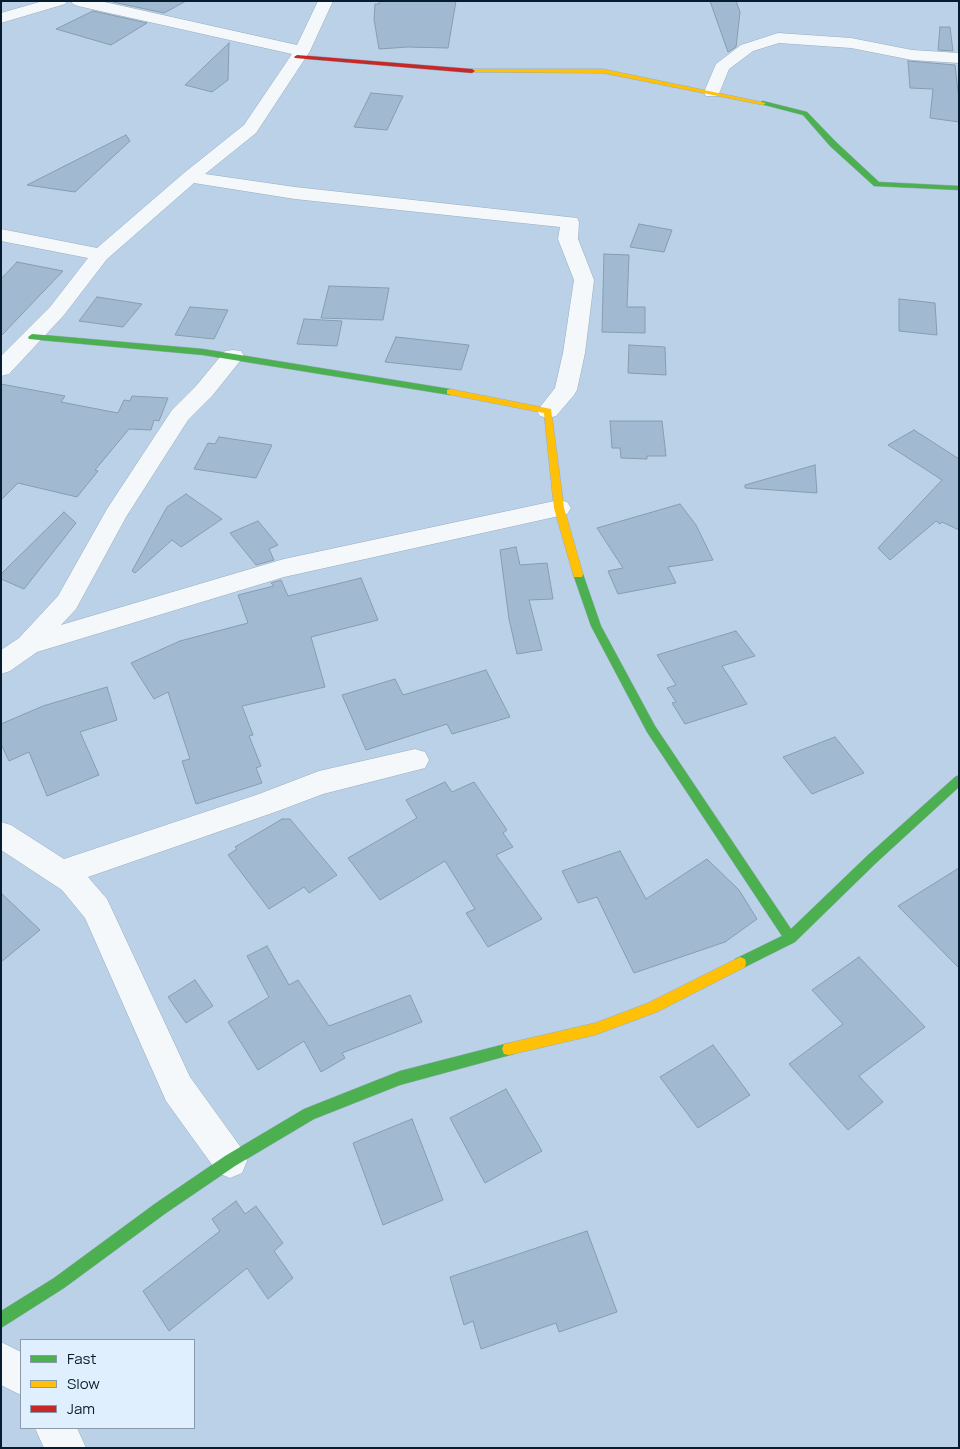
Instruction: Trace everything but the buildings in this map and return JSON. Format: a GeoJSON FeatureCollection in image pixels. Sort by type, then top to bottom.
{"type":"FeatureCollection","features":[{"type":"Feature","properties":{"kind":"street"},"geometry":{"type":"LineString","coordinates":[[1,18],[60,1]]}},
{"type":"Feature","properties":{"kind":"street"},"geometry":{"type":"LineString","coordinates":[[78,1],[300,54],[470,71],[603,71],[712,92],[805,114],[877,184],[959,188]]}},
{"type":"Feature","properties":{"kind":"street"},"geometry":{"type":"LineString","coordinates":[[1,369],[57,311],[100,255],[190,177],[250,129],[300,54],[326,1]]}},
{"type":"Feature","properties":{"kind":"street"},"geometry":{"type":"LineString","coordinates":[[712,92],[722,67],[747,48],[778,38],[851,43],[912,55],[959,58]]}},
{"type":"Feature","properties":{"kind":"street"},"geometry":{"type":"LineString","coordinates":[[190,177],[295,193],[570,222],[568,239],[584,280],[574,354],[566,390],[548,411],[559,508],[582,586],[596,626],[651,728],[790,938]]}},
{"type":"Feature","properties":{"kind":"street"},"geometry":{"type":"LineString","coordinates":[[1,235],[83,250],[100,255]]}},
{"type":"Feature","properties":{"kind":"street"},"geometry":{"type":"LineString","coordinates":[[32,337],[233,356],[490,398],[548,411]]}},
{"type":"Feature","properties":{"kind":"street"},"geometry":{"type":"LineString","coordinates":[[1,664],[28,645],[67,602],[115,515],[180,415],[204,391],[233,356]]}},
{"type":"Feature","properties":{"kind":"street"},"geometry":{"type":"LineString","coordinates":[[28,645],[284,568],[559,508]]}},
{"type":"Feature","properties":{"kind":"street"},"geometry":{"type":"LineString","coordinates":[[62,873],[268,803],[319,783],[415,760]]}},
{"type":"Feature","properties":{"kind":"street"},"geometry":{"type":"LineString","coordinates":[[1,1320],[59,1283],[161,1208],[230,1161],[308,1114],[400,1078],[596,1029],[660,1004],[790,938],[872,859],[959,780]]}},
{"type":"Feature","properties":{"kind":"street"},"geometry":{"type":"LineString","coordinates":[[1,834],[73,880],[96,909],[178,1089],[230,1161]]}},
{"type":"Feature","properties":{"kind":"street"},"geometry":{"type":"LineString","coordinates":[[1,1361],[20,1375]]}},
{"type":"Feature","properties":{"kind":"street"},"geometry":{"type":"LineString","coordinates":[[56,1429],[66,1448]]}},
{"type":"Feature","properties":{"kind":"traffic: fast"},"geometry":{"type":"LineString","coordinates":[[763,103],[805,113],[833,144],[877,184],[959,188]]}},
{"type":"Feature","properties":{"kind":"traffic: fast"},"geometry":{"type":"LineString","coordinates":[[32,337],[203,352],[450,392]]}},
{"type":"Feature","properties":{"kind":"traffic: fast"},"geometry":{"type":"LineString","coordinates":[[578,574],[596,626],[651,729],[790,938]]}},
{"type":"Feature","properties":{"kind":"traffic: fast"},"geometry":{"type":"LineString","coordinates":[[740,963],[790,938],[872,859],[959,780]]}},
{"type":"Feature","properties":{"kind":"traffic: fast"},"geometry":{"type":"LineString","coordinates":[[1,1320],[59,1283],[161,1208],[230,1161],[309,1114],[400,1078],[509,1049]]}},
{"type":"Feature","properties":{"kind":"traffic: slow"},"geometry":{"type":"LineString","coordinates":[[472,71],[603,71],[763,103]]}},
{"type":"Feature","properties":{"kind":"traffic: slow"},"geometry":{"type":"LineString","coordinates":[[450,392],[548,411],[559,508],[578,574]]}},
{"type":"Feature","properties":{"kind":"traffic: slow"},"geometry":{"type":"LineString","coordinates":[[509,1049],[595,1029],[652,1008],[740,963]]}},
{"type":"Feature","properties":{"kind":"traffic: jam"},"geometry":{"type":"LineString","coordinates":[[297,57],[472,71]]}}]}
